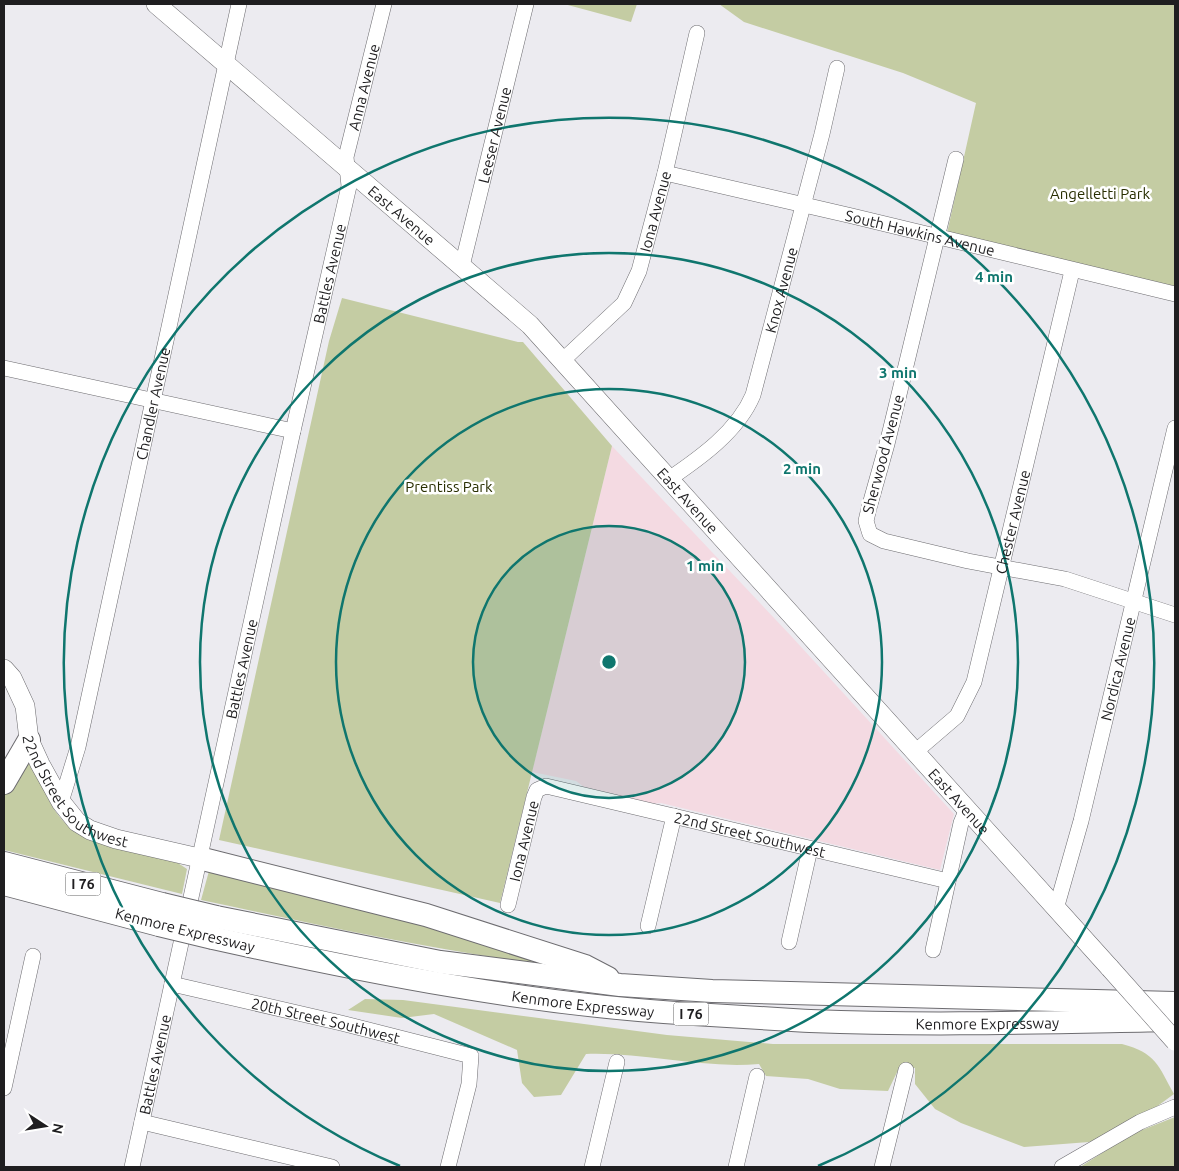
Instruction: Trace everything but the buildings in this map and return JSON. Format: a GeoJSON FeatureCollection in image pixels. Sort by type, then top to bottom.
{"type":"FeatureCollection","features":[{"type":"Feature","properties":{"kind":"highway"},"geometry":{"type":"LineString","coordinates":[[4,783],[10,776],[29,740]]}},
{"type":"Feature","properties":{"kind":"highway"},"geometry":{"type":"LineString","coordinates":[[199,858],[362,898],[488,934],[585,966],[620,984]]}},
{"type":"Feature","properties":{"kind":"highway","name":"Kenmore Expressway"},"geometry":{"type":"LineString","coordinates":[[4,863],[161,915]]}},
{"type":"Feature","properties":{"kind":"highway","name":"Kenmore Expressway"},"geometry":{"type":"LineString","coordinates":[[4,886],[215,927],[440,962],[620,984],[722,991],[1175,1003]]}},
{"type":"Feature","properties":{"kind":"highway","name":"Kenmore Expressway"},"geometry":{"type":"LineString","coordinates":[[215,927],[336,965],[430,982],[591,1004],[692,1014],[810,1021],[1000,1022],[1175,1020]]}},
{"type":"Feature","properties":{"kind":"main road","name":"East Avenue"},"geometry":{"type":"LineString","coordinates":[[156,4],[530,325],[1175,1041]]}},
{"type":"Feature","properties":{"kind":"main road","name":"22nd Street Southwest"},"geometry":{"type":"LineString","coordinates":[[4,669],[12,678],[25,706],[29,740],[61,802],[77,822],[90,830],[116,839],[199,858]]}},
{"type":"Feature","properties":{"kind":"street","name":"Chandler Avenue"},"geometry":{"type":"LineString","coordinates":[[61,802],[78,747],[239,4]]}},
{"type":"Feature","properties":{"kind":"street","name":"Anna Avenue"},"geometry":{"type":"LineString","coordinates":[[348,170],[346,157],[384,4]]}},
{"type":"Feature","properties":{"kind":"street","name":"Leeser Avenue"},"geometry":{"type":"LineString","coordinates":[[462,266],[526,4]]}},
{"type":"Feature","properties":{"kind":"street","name":"Iona Avenue"},"geometry":{"type":"LineString","coordinates":[[562,361],[624,303],[640,271],[697,33]]}},
{"type":"Feature","properties":{"kind":"street","name":"Knox Avenue"},"geometry":{"type":"LineString","coordinates":[[669,479],[691,464],[733,426],[749,405],[768,342],[822,134],[837,68]]}},
{"type":"Feature","properties":{"kind":"street","name":"Sherwood Avenue"},"geometry":{"type":"LineString","coordinates":[[956,158],[939,236],[866,521],[870,534],[876,538],[1002,568],[1065,579],[1175,616]]}},
{"type":"Feature","properties":{"kind":"street","name":"Battles Avenue"},"geometry":{"type":"LineString","coordinates":[[132,1167],[292,431],[349,186],[348,170]]}},
{"type":"Feature","properties":{"kind":"street","name":"South Hawkins Avenue"},"geometry":{"type":"LineString","coordinates":[[665,173],[939,236],[1072,271],[1175,294]]}},
{"type":"Feature","properties":{"kind":"street","name":"Chester Avenue"},"geometry":{"type":"LineString","coordinates":[[915,752],[957,716],[967,699],[982,654],[1072,271]]}},
{"type":"Feature","properties":{"kind":"street"},"geometry":{"type":"LineString","coordinates":[[4,368],[292,431]]}},
{"type":"Feature","properties":{"kind":"street","name":"Nordica Avenue"},"geometry":{"type":"LineString","coordinates":[[1056,908],[1081,820],[1135,602],[1175,428]]}},
{"type":"Feature","properties":{"kind":"street","name":"Iona Avenue"},"geometry":{"type":"LineString","coordinates":[[508,905],[534,796],[542,787],[550,786]]}},
{"type":"Feature","properties":{"kind":"street","name":"22nd Street Southwest"},"geometry":{"type":"LineString","coordinates":[[550,786],[948,881]]}},
{"type":"Feature","properties":{"kind":"street"},"geometry":{"type":"LineString","coordinates":[[933,950],[948,881],[967,809]]}},
{"type":"Feature","properties":{"kind":"street"},"geometry":{"type":"LineString","coordinates":[[648,926],[674,816]]}},
{"type":"Feature","properties":{"kind":"street"},"geometry":{"type":"LineString","coordinates":[[789,942],[810,849]]}},
{"type":"Feature","properties":{"kind":"street"},"geometry":{"type":"LineString","coordinates":[[4,1088],[33,956]]}},
{"type":"Feature","properties":{"kind":"street","name":"20th Street Southwest"},"geometry":{"type":"LineString","coordinates":[[172,984],[451,1049],[471,1056],[472,1063],[448,1167]]}},
{"type":"Feature","properties":{"kind":"street"},"geometry":{"type":"LineString","coordinates":[[592,1167],[617,1062]]}},
{"type":"Feature","properties":{"kind":"street"},"geometry":{"type":"LineString","coordinates":[[882,1167],[906,1070]]}},
{"type":"Feature","properties":{"kind":"street"},"geometry":{"type":"LineString","coordinates":[[736,1167],[757,1076]]}},
{"type":"Feature","properties":{"kind":"street"},"geometry":{"type":"LineString","coordinates":[[1062,1167],[1140,1122],[1175,1107]]}},
{"type":"Feature","properties":{"kind":"street"},"geometry":{"type":"LineString","coordinates":[[142,1122],[332,1167]]}},
{"type":"Feature","properties":{"kind":"shaded area"},"geometry":{"type":"Polygon","coordinates":[[[612,446],[792,637],[954,814],[940,870],[661,803],[650,804],[584,787],[576,781],[532,772],[612,446]]]}},
{"type":"Feature","properties":{"kind":"green space"},"geometry":{"type":"Polygon","coordinates":[[[564,4],[637,4],[631,22],[564,4]]]}},
{"type":"Feature","properties":{"kind":"green space","name":"Angelletti Park"},"geometry":{"type":"Polygon","coordinates":[[[719,4],[1175,4],[1175,288],[947,233],[976,103],[903,73],[744,22],[719,4]]]}},
{"type":"Feature","properties":{"kind":"green space","name":"Prentiss Park"},"geometry":{"type":"Polygon","coordinates":[[[342,298],[523,342],[612,446],[500,903],[219,840],[329,341],[342,298]]]}},
{"type":"Feature","properties":{"kind":"green space"},"geometry":{"type":"Polygon","coordinates":[[[31,758],[57,814],[71,828],[108,845],[178,863],[187,869],[182,894],[4,850],[4,796],[31,758]]]}},
{"type":"Feature","properties":{"kind":"green space"},"geometry":{"type":"Polygon","coordinates":[[[209,871],[400,913],[570,968],[431,947],[201,900],[209,871]]]}},
{"type":"Feature","properties":{"kind":"green space"},"geometry":{"type":"Polygon","coordinates":[[[365,999],[403,1000],[667,1035],[773,1044],[1122,1044],[1149,1056],[1159,1068],[1174,1094],[1126,1129],[1089,1142],[1024,1147],[961,1123],[935,1109],[915,1084],[915,1068],[900,1066],[888,1091],[840,1089],[808,1079],[766,1076],[759,1064],[694,1063],[629,1055],[586,1054],[561,1095],[534,1097],[522,1083],[517,1050],[434,1014],[402,1018],[348,1010],[365,999]]]}},
{"type":"Feature","properties":{"kind":"green space"},"geometry":{"type":"Polygon","coordinates":[[[1175,1117],[1175,1167],[1080,1167],[1132,1134],[1175,1117]]]}}]}
